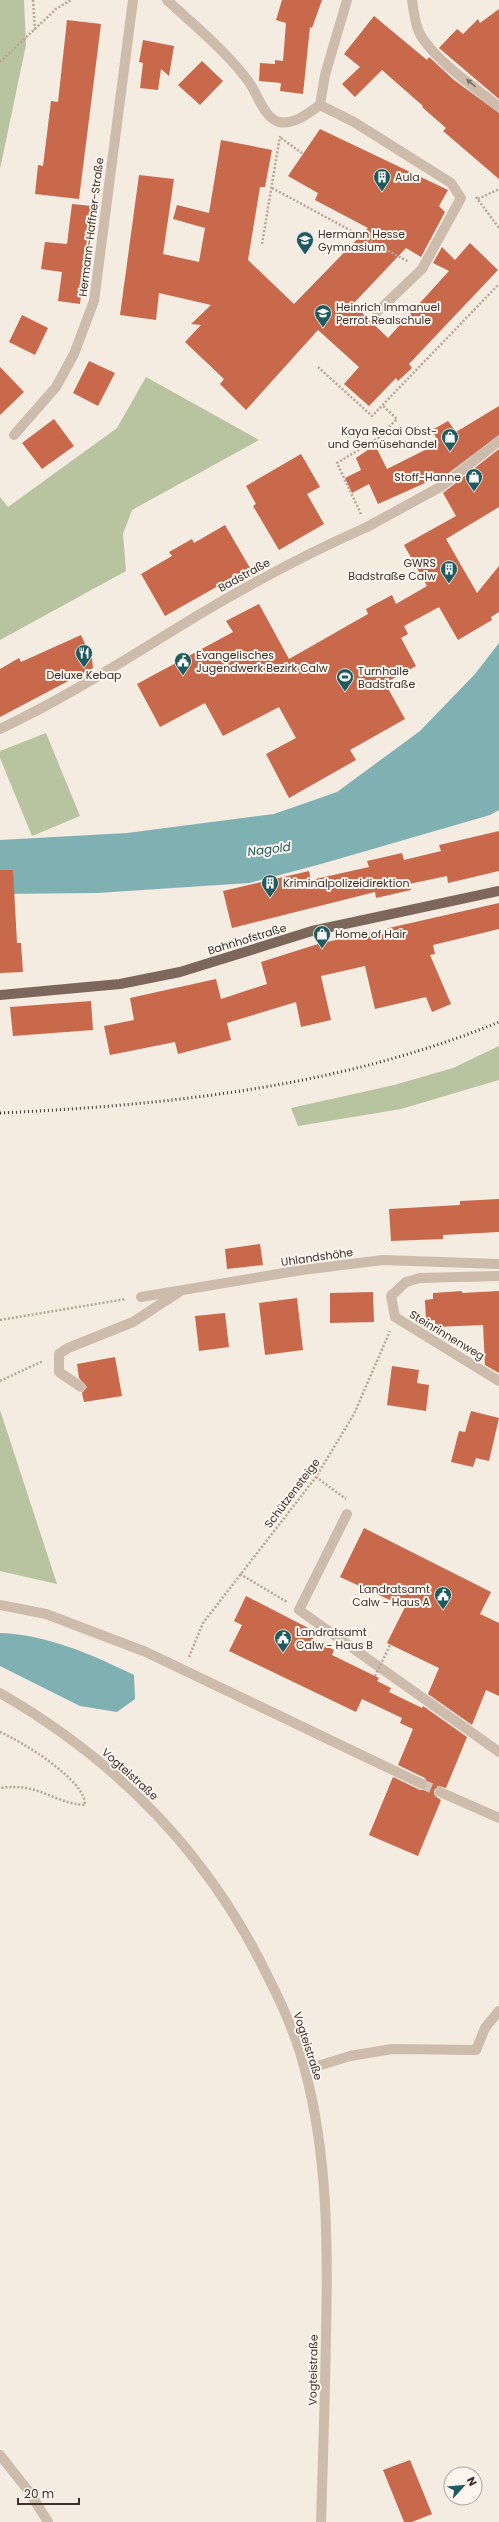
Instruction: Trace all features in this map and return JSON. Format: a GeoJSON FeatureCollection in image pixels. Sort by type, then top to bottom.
{"type":"FeatureCollection","features":[{"type":"Feature","properties":{"kind":"main road","name":"Bahnhofstraße"},"geometry":{"type":"LineString","coordinates":[[0,995],[120,984],[180,972],[312,931],[499,891]]}},
{"type":"Feature","properties":{"kind":"street","name":"Hermann-Haffner-Straße"},"geometry":{"type":"LineString","coordinates":[[14,435],[56,386],[74,354],[94,301],[133,0]]}},
{"type":"Feature","properties":{"kind":"street"},"geometry":{"type":"LineString","coordinates":[[167,0],[232,61],[250,83],[270,117],[279,122],[299,119],[320,105],[325,74],[347,0]]}},
{"type":"Feature","properties":{"kind":"street"},"geometry":{"type":"LineString","coordinates":[[412,0],[414,17],[422,38],[442,59],[499,107]]}},
{"type":"Feature","properties":{"kind":"street"},"geometry":{"type":"LineString","coordinates":[[320,105],[354,122],[451,183],[461,198],[422,269],[377,312]]}},
{"type":"Feature","properties":{"kind":"street","name":"Badstraße"},"geometry":{"type":"LineString","coordinates":[[0,729],[84,684],[306,554],[367,526],[442,486],[499,441]]}},
{"type":"Feature","properties":{"kind":"street","name":"Uhlandshöhe"},"geometry":{"type":"LineString","coordinates":[[141,1297],[179,1292],[302,1270],[383,1260],[499,1264]]}},
{"type":"Feature","properties":{"kind":"street","name":"Steinrinnenweg"},"geometry":{"type":"LineString","coordinates":[[499,1276],[420,1278],[406,1282],[391,1296],[395,1317],[499,1381]]}},
{"type":"Feature","properties":{"kind":"street"},"geometry":{"type":"LineString","coordinates":[[81,1387],[59,1372],[59,1354],[68,1348],[133,1322],[179,1292]]}},
{"type":"Feature","properties":{"kind":"street"},"geometry":{"type":"LineString","coordinates":[[347,1514],[299,1610],[499,1752]]}},
{"type":"Feature","properties":{"kind":"street"},"geometry":{"type":"LineString","coordinates":[[0,1605],[46,1614],[146,1652],[422,1784]]}},
{"type":"Feature","properties":{"kind":"street","name":"Vogteistraße"},"geometry":{"type":"LineString","coordinates":[[0,1693],[30,1710],[74,1741],[129,1786],[172,1830],[219,1889],[252,1944],[277,1995],[305,2070],[316,2122],[324,2188],[328,2271],[321,2522]]}},
{"type":"Feature","properties":{"kind":"street"},"geometry":{"type":"LineString","coordinates":[[440,1792],[499,1818]]}},
{"type":"Feature","properties":{"kind":"street"},"geometry":{"type":"LineString","coordinates":[[305,2070],[350,2056],[392,2049],[476,2050],[485,2028],[499,2011]]}},
{"type":"Feature","properties":{"kind":"street"},"geometry":{"type":"LineString","coordinates":[[0,2455],[30,2494],[48,2522]]}},
{"type":"Feature","properties":{"kind":"path"},"geometry":{"type":"LineString","coordinates":[[33,0],[35,31]]}},
{"type":"Feature","properties":{"kind":"path"},"geometry":{"type":"LineString","coordinates":[[0,62],[35,31],[56,9],[70,0]]}},
{"type":"Feature","properties":{"kind":"path"},"geometry":{"type":"LineString","coordinates":[[262,244],[280,138],[279,122]]}},
{"type":"Feature","properties":{"kind":"path"},"geometry":{"type":"LineString","coordinates":[[280,138],[303,154]]}},
{"type":"Feature","properties":{"kind":"path"},"geometry":{"type":"LineString","coordinates":[[272,188],[422,269]]}},
{"type":"Feature","properties":{"kind":"path"},"geometry":{"type":"LineString","coordinates":[[499,189],[477,198],[499,228]]}},
{"type":"Feature","properties":{"kind":"path"},"geometry":{"type":"LineString","coordinates":[[318,367],[372,416],[499,284]]}},
{"type":"Feature","properties":{"kind":"path"},"geometry":{"type":"LineString","coordinates":[[367,526],[337,463],[378,438],[397,419],[382,405]]}},
{"type":"Feature","properties":{"kind":"path"},"geometry":{"type":"LineString","coordinates":[[0,1320],[141,1297]]}},
{"type":"Feature","properties":{"kind":"path","name":"Schützensteige"},"geometry":{"type":"LineString","coordinates":[[184,1669],[203,1623],[316,1477],[354,1414],[395,1317]]}},
{"type":"Feature","properties":{"kind":"path"},"geometry":{"type":"LineString","coordinates":[[0,1381],[59,1354]]}},
{"type":"Feature","properties":{"kind":"path"},"geometry":{"type":"LineString","coordinates":[[316,1477],[352,1504]]}},
{"type":"Feature","properties":{"kind":"path"},"geometry":{"type":"LineString","coordinates":[[240,1574],[299,1610]]}},
{"type":"Feature","properties":{"kind":"path"},"geometry":{"type":"LineString","coordinates":[[374,1676],[390,1645]]}},
{"type":"Feature","properties":{"kind":"path"},"geometry":{"type":"LineString","coordinates":[[0,1732],[21,1741],[74,1782],[86,1798],[85,1805],[75,1805],[37,1789],[16,1786],[0,1788]]}},
{"type":"Feature","properties":{"kind":"green space"},"geometry":{"type":"Polygon","coordinates":[[[0,0],[24,0],[26,45],[0,169],[0,0]]]}},
{"type":"Feature","properties":{"kind":"green space"},"geometry":{"type":"Polygon","coordinates":[[[146,377],[259,440],[132,510],[123,534],[126,571],[0,640],[0,497],[8,507],[117,428],[146,377]]]}},
{"type":"Feature","properties":{"kind":"green space"},"geometry":{"type":"Polygon","coordinates":[[[46,733],[80,816],[32,836],[0,758],[0,751],[46,733]]]}},
{"type":"Feature","properties":{"kind":"green space"},"geometry":{"type":"Polygon","coordinates":[[[499,1046],[499,1080],[401,1109],[298,1126],[291,1108],[394,1085],[453,1068],[499,1046]]]}},
{"type":"Feature","properties":{"kind":"green space"},"geometry":{"type":"Polygon","coordinates":[[[0,1410],[57,1584],[0,1571],[0,1410]]]}},
{"type":"Feature","properties":{"kind":"water","name":"Nagold"},"geometry":{"type":"Polygon","coordinates":[[[499,643],[499,810],[490,815],[321,864],[249,883],[97,893],[0,894],[0,840],[127,833],[274,814],[337,792],[420,731],[475,674],[499,643]]]}},
{"type":"Feature","properties":{"kind":"water"},"geometry":{"type":"Polygon","coordinates":[[[0,1633],[35,1637],[69,1647],[134,1675],[135,1699],[117,1712],[80,1706],[0,1666],[0,1633]]]}},
{"type":"Feature","properties":{"kind":"building"},"geometry":{"type":"Polygon","coordinates":[[[282,0],[322,0],[312,28],[310,27],[303,94],[280,91],[281,83],[259,81],[260,63],[275,64],[275,60],[283,61],[286,23],[276,20],[282,0]]]}},
{"type":"Feature","properties":{"kind":"building"},"geometry":{"type":"Polygon","coordinates":[[[499,9],[499,99],[439,48],[457,29],[463,34],[478,19],[480,23],[499,9]]]}},
{"type":"Feature","properties":{"kind":"building"},"geometry":{"type":"Polygon","coordinates":[[[374,16],[427,60],[429,57],[454,80],[499,113],[499,179],[443,131],[446,128],[382,70],[355,97],[342,84],[360,67],[344,54],[374,16]]]}},
{"type":"Feature","properties":{"kind":"building"},"geometry":{"type":"Polygon","coordinates":[[[67,20],[101,24],[79,199],[35,194],[38,165],[43,166],[51,101],[58,102],[67,20]]]}},
{"type":"Feature","properties":{"kind":"building"},"geometry":{"type":"Polygon","coordinates":[[[143,40],[174,46],[169,76],[161,69],[158,90],[140,88],[143,63],[139,62],[143,40]]]}},
{"type":"Feature","properties":{"kind":"building"},"geometry":{"type":"Polygon","coordinates":[[[202,61],[223,81],[200,105],[178,85],[202,61]]]}},
{"type":"Feature","properties":{"kind":"building"},"geometry":{"type":"Polygon","coordinates":[[[320,129],[448,190],[439,206],[445,212],[421,257],[406,248],[353,304],[388,338],[449,271],[433,263],[442,247],[455,260],[470,243],[498,270],[409,364],[412,368],[398,381],[396,378],[369,406],[344,384],[359,367],[318,330],[246,410],[220,384],[224,379],[185,342],[201,325],[191,324],[211,305],[159,293],[156,320],[120,315],[139,175],[174,179],[163,254],[199,262],[205,228],[173,219],[177,205],[209,213],[221,140],[272,150],[265,187],[260,187],[248,260],[294,304],[368,228],[315,200],[318,193],[288,176],[320,129]]]}},
{"type":"Feature","properties":{"kind":"building"},"geometry":{"type":"Polygon","coordinates":[[[72,204],[92,206],[80,304],[58,301],[62,272],[41,269],[45,242],[67,244],[72,204]]]}},
{"type":"Feature","properties":{"kind":"building"},"geometry":{"type":"Polygon","coordinates":[[[22,315],[48,328],[35,355],[9,342],[22,315]]]}},
{"type":"Feature","properties":{"kind":"building"},"geometry":{"type":"Polygon","coordinates":[[[89,361],[115,373],[98,406],[73,393],[89,361]]]}},
{"type":"Feature","properties":{"kind":"building"},"geometry":{"type":"Polygon","coordinates":[[[0,367],[24,392],[0,415],[0,367]]]}},
{"type":"Feature","properties":{"kind":"building"},"geometry":{"type":"Polygon","coordinates":[[[499,406],[499,435],[438,481],[436,482],[434,479],[378,504],[369,484],[352,493],[345,478],[361,470],[356,458],[375,445],[387,469],[439,443],[432,430],[448,421],[456,432],[499,406]]]}},
{"type":"Feature","properties":{"kind":"building"},"geometry":{"type":"Polygon","coordinates":[[[54,419],[74,446],[42,469],[22,443],[54,419]]]}},
{"type":"Feature","properties":{"kind":"building"},"geometry":{"type":"Polygon","coordinates":[[[499,449],[499,507],[446,539],[477,593],[499,566],[499,612],[491,617],[492,620],[458,640],[439,607],[404,626],[408,634],[401,638],[416,666],[385,683],[405,719],[350,750],[356,760],[289,798],[266,754],[296,738],[279,707],[223,736],[205,703],[160,727],[137,684],[233,632],[226,621],[259,604],[289,659],[368,614],[366,609],[392,595],[396,604],[427,586],[404,545],[456,516],[443,493],[499,449]]]}},
{"type":"Feature","properties":{"kind":"building"},"geometry":{"type":"Polygon","coordinates":[[[301,454],[320,487],[307,494],[324,524],[279,550],[253,506],[256,504],[246,486],[301,454]]]}},
{"type":"Feature","properties":{"kind":"building"},"geometry":{"type":"Polygon","coordinates":[[[225,525],[250,568],[165,616],[141,574],[172,556],[169,552],[192,539],[194,543],[225,525]]]}},
{"type":"Feature","properties":{"kind":"building"},"geometry":{"type":"Polygon","coordinates":[[[81,635],[92,659],[93,668],[0,717],[0,669],[19,658],[21,662],[81,635]]]}},
{"type":"Feature","properties":{"kind":"building"},"geometry":{"type":"Polygon","coordinates":[[[499,831],[499,871],[448,883],[447,876],[409,884],[411,890],[376,898],[375,892],[232,928],[223,891],[309,871],[311,880],[369,867],[367,861],[402,853],[404,860],[441,851],[439,845],[499,831]]]}},
{"type":"Feature","properties":{"kind":"building"},"geometry":{"type":"Polygon","coordinates":[[[0,870],[13,870],[17,943],[21,943],[23,972],[0,973],[0,870]]]}},
{"type":"Feature","properties":{"kind":"building"},"geometry":{"type":"Polygon","coordinates":[[[499,903],[499,929],[433,945],[435,954],[430,955],[451,1004],[432,1012],[426,997],[375,1009],[365,966],[321,976],[331,1020],[301,1027],[296,1002],[227,1023],[231,1040],[178,1054],[175,1042],[110,1055],[104,1026],[134,1020],[130,998],[216,979],[221,999],[267,984],[261,962],[318,944],[499,903]]]}},
{"type":"Feature","properties":{"kind":"building"},"geometry":{"type":"Polygon","coordinates":[[[91,1001],[93,1030],[13,1036],[10,1007],[91,1001]]]}},
{"type":"Feature","properties":{"kind":"building"},"geometry":{"type":"Polygon","coordinates":[[[499,1199],[499,1232],[443,1235],[443,1239],[391,1241],[389,1209],[460,1205],[460,1201],[499,1199]]]}},
{"type":"Feature","properties":{"kind":"building"},"geometry":{"type":"Polygon","coordinates":[[[260,1244],[263,1265],[227,1269],[225,1249],[260,1244]]]}},
{"type":"Feature","properties":{"kind":"building"},"geometry":{"type":"Polygon","coordinates":[[[462,1291],[462,1293],[499,1291],[499,1373],[485,1365],[483,1325],[435,1327],[435,1320],[426,1321],[425,1300],[433,1299],[433,1293],[462,1291]]]}},
{"type":"Feature","properties":{"kind":"building"},"geometry":{"type":"Polygon","coordinates":[[[373,1292],[374,1322],[330,1323],[330,1293],[373,1292]]]}},
{"type":"Feature","properties":{"kind":"building"},"geometry":{"type":"Polygon","coordinates":[[[297,1298],[303,1350],[265,1355],[259,1303],[297,1298]]]}},
{"type":"Feature","properties":{"kind":"building"},"geometry":{"type":"Polygon","coordinates":[[[225,1313],[229,1347],[199,1351],[195,1316],[225,1313]]]}},
{"type":"Feature","properties":{"kind":"building"},"geometry":{"type":"Polygon","coordinates":[[[115,1357],[122,1396],[84,1402],[82,1393],[87,1387],[79,1378],[77,1364],[115,1357]]]}},
{"type":"Feature","properties":{"kind":"building"},"geometry":{"type":"Polygon","coordinates":[[[392,1366],[419,1370],[417,1383],[429,1385],[426,1411],[387,1405],[392,1366]]]}},
{"type":"Feature","properties":{"kind":"building"},"geometry":{"type":"Polygon","coordinates":[[[471,1411],[499,1418],[489,1461],[476,1458],[473,1467],[451,1462],[459,1431],[465,1432],[471,1411]]]}},
{"type":"Feature","properties":{"kind":"building","name":"Landratsamt Calw - Haus A"},"geometry":{"type":"Polygon","coordinates":[[[364,1528],[491,1592],[480,1614],[499,1623],[499,1696],[486,1690],[472,1725],[428,1694],[439,1668],[387,1643],[405,1607],[340,1577],[364,1528]]]}},
{"type":"Feature","properties":{"kind":"building"},"geometry":{"type":"Polygon","coordinates":[[[246,1596],[316,1632],[313,1639],[334,1650],[332,1655],[379,1678],[377,1681],[391,1688],[389,1692],[422,1708],[423,1706],[467,1737],[446,1788],[439,1786],[434,1790],[435,1796],[441,1800],[418,1856],[369,1835],[393,1777],[420,1790],[425,1790],[428,1786],[425,1778],[398,1765],[413,1729],[400,1723],[402,1718],[362,1699],[356,1712],[229,1651],[242,1625],[234,1621],[246,1596]]]}},
{"type":"Feature","properties":{"kind":"building"},"geometry":{"type":"Polygon","coordinates":[[[410,2460],[432,2514],[412,2522],[404,2522],[383,2470],[410,2460]]]}},
{"type":"Feature","properties":{"kind":"tunnel"},"geometry":{"type":"LineString","coordinates":[[422,1784],[440,1792]]}},
{"type":"Feature","properties":{"kind":"railway"},"geometry":{"type":"LineString","coordinates":[[0,1113],[127,1105],[254,1089],[378,1063],[439,1044],[499,1022]]}},
{"type":"Feature","properties":{"kind":"place","name":"Aula"},"geometry":{"type":"Point","coordinates":[382,192]}},
{"type":"Feature","properties":{"kind":"place","name":"Hermann Hesse Gymnasium"},"geometry":{"type":"Point","coordinates":[305,255]}},
{"type":"Feature","properties":{"kind":"place","name":"Heinrich Immanuel Perrot Realschule"},"geometry":{"type":"Point","coordinates":[323,328]}},
{"type":"Feature","properties":{"kind":"place","name":"Kaya Recai Obst- und Gemüsehandel"},"geometry":{"type":"Point","coordinates":[450,452]}},
{"type":"Feature","properties":{"kind":"place","name":"Stoff-Hanne"},"geometry":{"type":"Point","coordinates":[474,492]}},
{"type":"Feature","properties":{"kind":"place","name":"GWRS Badstraße Calw"},"geometry":{"type":"Point","coordinates":[449,584]}},
{"type":"Feature","properties":{"kind":"place","name":"Deluxe Kebap"},"geometry":{"type":"Point","coordinates":[84,668]}},
{"type":"Feature","properties":{"kind":"place","name":"Evangelisches Jugendwerk Bezirk Calw"},"geometry":{"type":"Point","coordinates":[183,676]}},
{"type":"Feature","properties":{"kind":"place","name":"Turnhalle Badstraße"},"geometry":{"type":"Point","coordinates":[345,692]}},
{"type":"Feature","properties":{"kind":"place","name":"Kriminalpolizeidirektion"},"geometry":{"type":"Point","coordinates":[270,898]}},
{"type":"Feature","properties":{"kind":"place","name":"Home of Hair"},"geometry":{"type":"Point","coordinates":[322,949]}},
{"type":"Feature","properties":{"kind":"place","name":"Landratsamt Calw - Haus A"},"geometry":{"type":"Point","coordinates":[443,1610]}},
{"type":"Feature","properties":{"kind":"place","name":"Landratsamt Calw - Haus B"},"geometry":{"type":"Point","coordinates":[283,1653]}}]}
